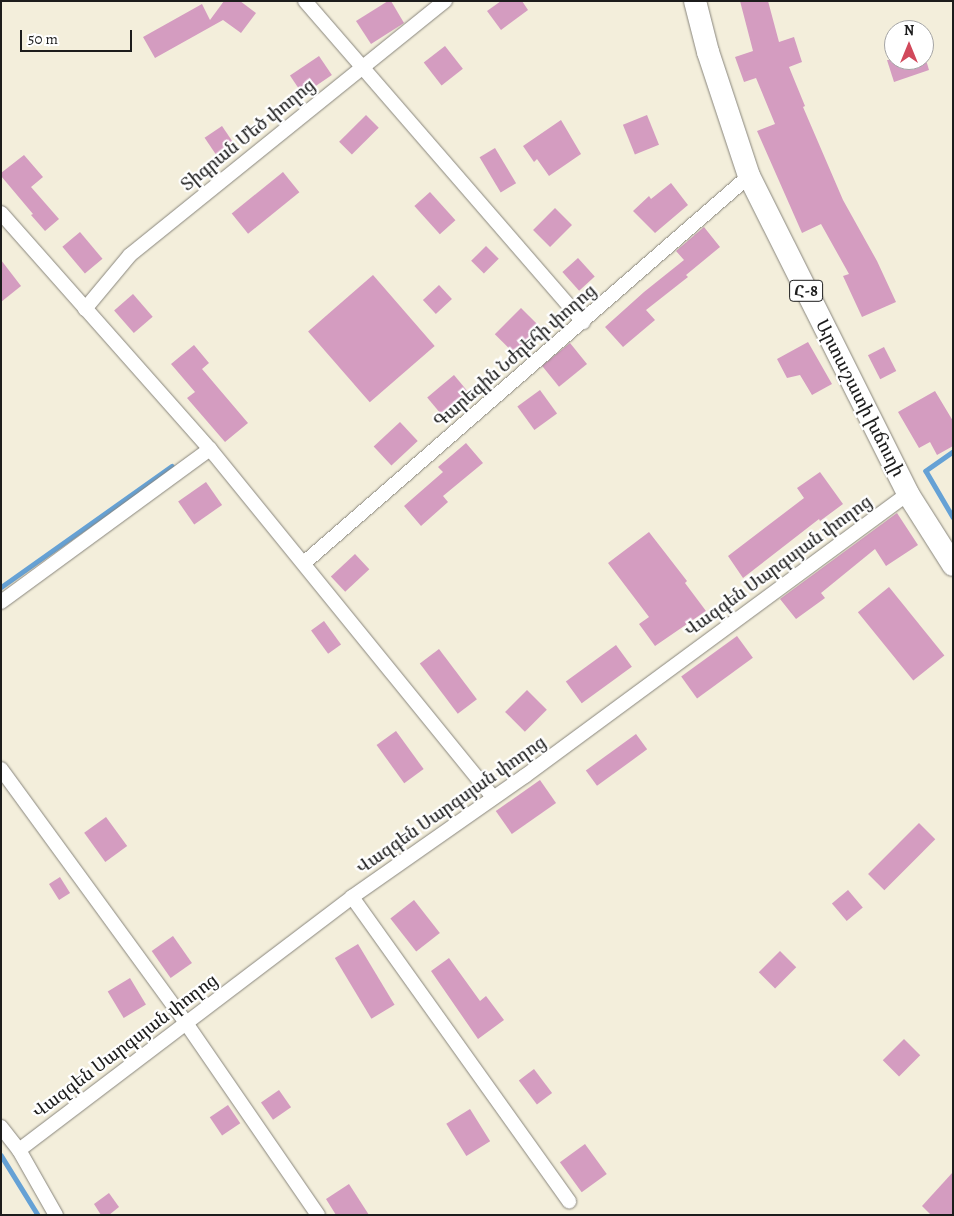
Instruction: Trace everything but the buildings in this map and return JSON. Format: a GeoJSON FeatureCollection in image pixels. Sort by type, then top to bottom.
{"type":"FeatureCollection","features":[{"type":"Feature","properties":{"kind":"main road","name":"Արտաշատի խճուղի"},"geometry":{"type":"LineString","coordinates":[[695,1],[708,52],[749,176],[908,494],[953,565]]}},
{"type":"Feature","properties":{"kind":"street"},"geometry":{"type":"LineString","coordinates":[[305,1],[583,322]]}},
{"type":"Feature","properties":{"kind":"street","name":"Տիգրան Մեծ փողոց"},"geometry":{"type":"LineString","coordinates":[[85,309],[130,255],[445,1]]}},
{"type":"Feature","properties":{"kind":"street","name":"Գարեգին Նժդեհի փողոց"},"geometry":{"type":"LineString","coordinates":[[304,563],[749,176]]}},
{"type":"Feature","properties":{"kind":"street"},"geometry":{"type":"LineString","coordinates":[[1,213],[210,449],[493,798]]}},
{"type":"Feature","properties":{"kind":"street"},"geometry":{"type":"LineString","coordinates":[[1,602],[210,449]]}},
{"type":"Feature","properties":{"kind":"street","name":"Վազգեն Սարգսյան փողոց"},"geometry":{"type":"LineString","coordinates":[[19,1150],[352,897],[525,776],[908,494]]}},
{"type":"Feature","properties":{"kind":"street"},"geometry":{"type":"LineString","coordinates":[[1,769],[186,1023],[318,1215]]}},
{"type":"Feature","properties":{"kind":"street"},"geometry":{"type":"LineString","coordinates":[[352,897],[569,1201]]}},
{"type":"Feature","properties":{"kind":"street"},"geometry":{"type":"LineString","coordinates":[[1,1127],[19,1150],[56,1215]]}},
{"type":"Feature","properties":{"kind":"waterway"},"geometry":{"type":"LineString","coordinates":[[953,452],[926,471],[953,517]]}},
{"type":"Feature","properties":{"kind":"waterway"},"geometry":{"type":"LineString","coordinates":[[1,587],[172,466]]}},
{"type":"Feature","properties":{"kind":"waterway"},"geometry":{"type":"LineString","coordinates":[[1,1155],[38,1215]]}}]}
